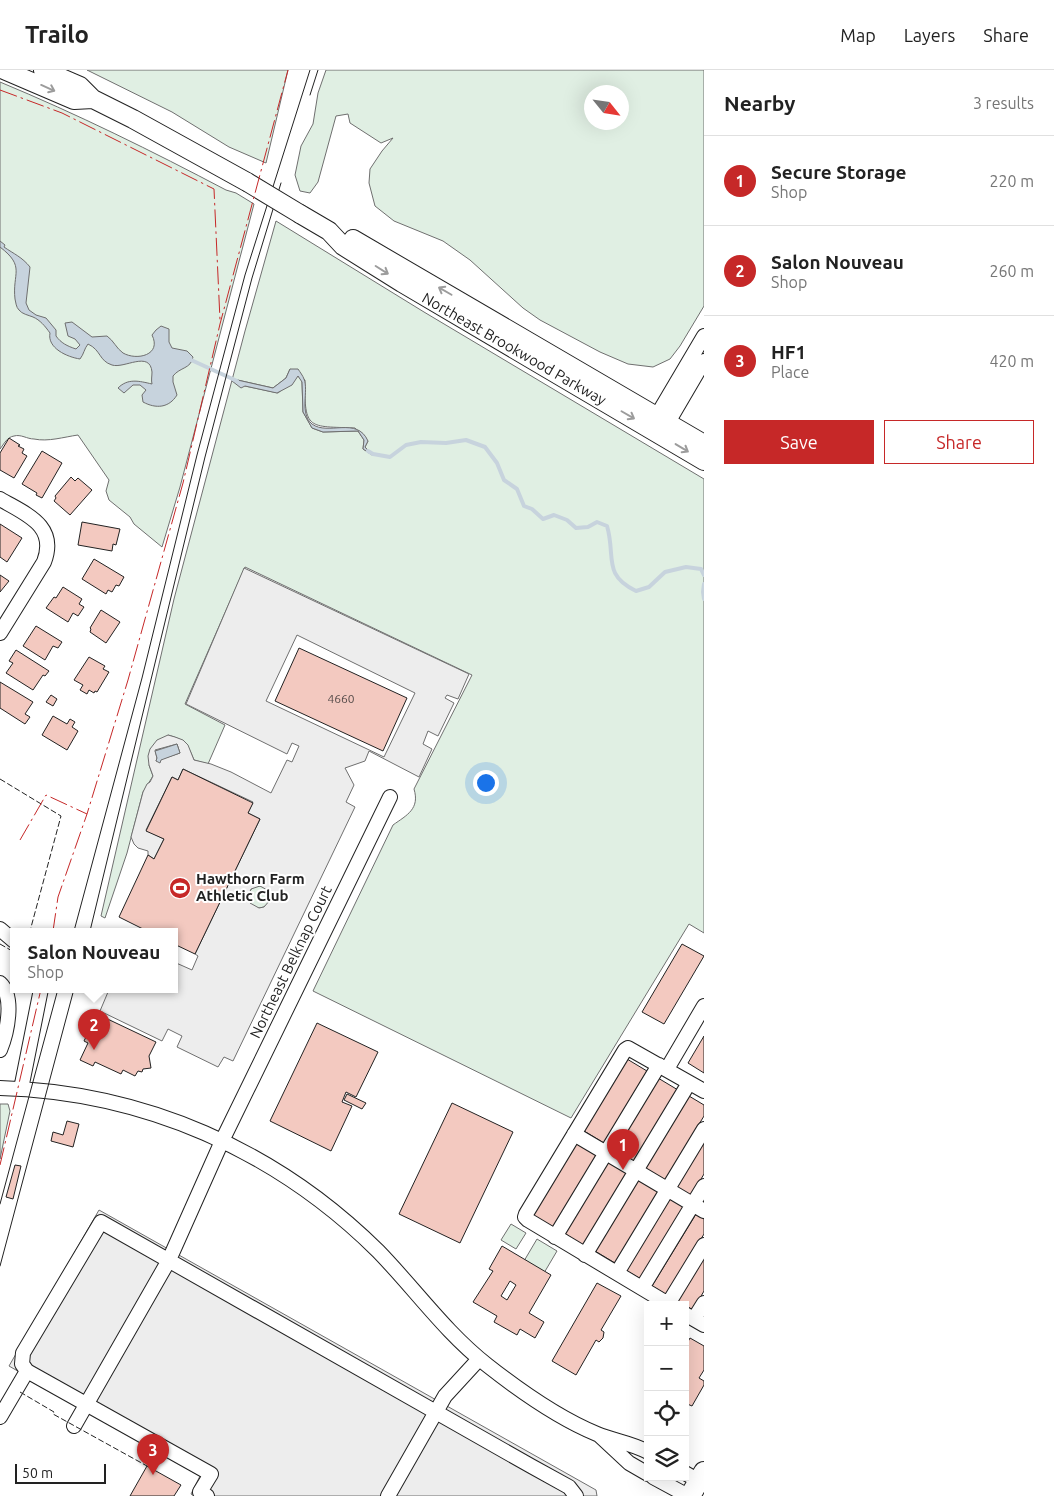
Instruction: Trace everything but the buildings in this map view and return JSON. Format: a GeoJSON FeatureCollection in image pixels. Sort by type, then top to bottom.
{"type":"FeatureCollection","features":[{"type":"Feature","properties":{"kind":"main road","name":"Northeast Brookwood Parkway"},"geometry":{"type":"LineString","coordinates":[[4,70],[74,100],[93,99]]}},
{"type":"Feature","properties":{"kind":"main road","name":"Northeast Brookwood Parkway"},"geometry":{"type":"LineString","coordinates":[[43,70],[80,86],[93,99],[134,119],[247,182],[329,231],[343,246],[402,282],[659,425],[704,444]]}},
{"type":"Feature","properties":{"kind":"main road","name":"Northeast Brookwood Parkway"},"geometry":{"type":"LineString","coordinates":[[659,425],[704,461]]}},
{"type":"Feature","properties":{"kind":"street"},"geometry":{"type":"LineString","coordinates":[[659,425],[704,336]]}},
{"type":"Feature","properties":{"kind":"street"},"geometry":{"type":"LineString","coordinates":[[659,425],[704,361]]}},
{"type":"Feature","properties":{"kind":"street"},"geometry":{"type":"LineString","coordinates":[[0,499],[35,520],[41,526],[48,542],[44,562],[0,633]]}},
{"type":"Feature","properties":{"kind":"street","name":"Northeast Belknap Court"},"geometry":{"type":"LineString","coordinates":[[74,1426],[169,1260],[222,1141],[390,797]]}},
{"type":"Feature","properties":{"kind":"street"},"geometry":{"type":"LineString","coordinates":[[0,928],[10,937]]}},
{"type":"Feature","properties":{"kind":"street"},"geometry":{"type":"LineString","coordinates":[[0,983],[7,992],[9,1002],[5,1038],[0,1050]]}},
{"type":"Feature","properties":{"kind":"street"},"geometry":{"type":"LineString","coordinates":[[21,1089],[40,993]]}},
{"type":"Feature","properties":{"kind":"street"},"geometry":{"type":"LineString","coordinates":[[555,1237],[606,1153],[704,1006]]}},
{"type":"Feature","properties":{"kind":"street"},"geometry":{"type":"LineString","coordinates":[[664,1301],[528,1220],[526,1214],[625,1050],[628,1048],[633,1050],[704,1091]]}},
{"type":"Feature","properties":{"kind":"street"},"geometry":{"type":"LineString","coordinates":[[585,1255],[689,1083]]}},
{"type":"Feature","properties":{"kind":"street"},"geometry":{"type":"LineString","coordinates":[[0,1088],[48,1091],[119,1103],[168,1118],[222,1141],[281,1172],[342,1218],[378,1252],[449,1331],[479,1358],[520,1390],[598,1434],[644,1450]]}},
{"type":"Feature","properties":{"kind":"street"},"geometry":{"type":"LineString","coordinates":[[617,1273],[704,1129]]}},
{"type":"Feature","properties":{"kind":"street"},"geometry":{"type":"LineString","coordinates":[[574,1134],[698,1208]]}},
{"type":"Feature","properties":{"kind":"street"},"geometry":{"type":"LineString","coordinates":[[642,1288],[698,1208],[704,1186]]}},
{"type":"Feature","properties":{"kind":"street"},"geometry":{"type":"LineString","coordinates":[[207,1496],[200,1492],[211,1474],[26,1371],[22,1364],[23,1354],[101,1222],[569,1487],[576,1496]]}},
{"type":"Feature","properties":{"kind":"street"},"geometry":{"type":"LineString","coordinates":[[671,1301],[704,1245]]}},
{"type":"Feature","properties":{"kind":"street"},"geometry":{"type":"LineString","coordinates":[[695,1319],[704,1303]]}},
{"type":"Feature","properties":{"kind":"street"},"geometry":{"type":"LineString","coordinates":[[388,1496],[446,1396],[479,1358]]}},
{"type":"Feature","properties":{"kind":"street"},"geometry":{"type":"LineString","coordinates":[[0,1418],[26,1371]]}},
{"type":"Feature","properties":{"kind":"street"},"geometry":{"type":"LineString","coordinates":[[598,1434],[629,1463],[644,1472]]}},
{"type":"Feature","properties":{"kind":"street"},"geometry":{"type":"LineString","coordinates":[[676,1481],[693,1484]]}},
{"type":"Feature","properties":{"kind":"green space"},"geometry":{"type":"Polygon","coordinates":[[[87,70],[288,70],[266,163],[229,147],[172,112],[87,70]]]}},
{"type":"Feature","properties":{"kind":"green space"},"geometry":{"type":"Polygon","coordinates":[[[326,70],[704,70],[704,306],[670,359],[653,367],[628,364],[600,352],[540,320],[523,308],[470,260],[443,241],[394,221],[375,206],[369,183],[370,169],[393,138],[381,143],[350,123],[348,114],[336,116],[318,182],[310,193],[300,191],[295,175],[301,146],[313,124],[318,93],[326,70]]]}},
{"type":"Feature","properties":{"kind":"green space"},"geometry":{"type":"Polygon","coordinates":[[[0,82],[114,133],[226,190],[236,193],[254,204],[180,487],[162,547],[109,500],[106,491],[109,480],[78,435],[45,440],[14,436],[8,439],[0,449],[0,82]]]}},
{"type":"Feature","properties":{"kind":"green space"},"geometry":{"type":"Polygon","coordinates":[[[276,221],[424,312],[704,479],[704,933],[689,924],[571,1118],[313,991],[393,825],[414,807],[414,789],[472,675],[245,567],[185,704],[225,725],[208,764],[194,760],[185,743],[168,735],[149,765],[153,776],[143,792],[127,853],[105,918],[101,916],[174,599],[245,331],[276,221]],[[290,369],[286,378],[273,388],[233,379],[245,386],[278,393],[298,376],[302,381],[303,412],[312,428],[323,432],[358,431],[355,428],[328,427],[312,422],[308,417],[305,380],[290,369]],[[358,431],[364,440],[363,449],[372,454],[365,447],[368,441],[358,431]]]}},
{"type":"Feature","properties":{"kind":"green space"},"geometry":{"type":"Polygon","coordinates":[[[259,886],[267,889],[270,897],[267,905],[259,908],[251,905],[248,897],[251,889],[259,886]]]}},
{"type":"Feature","properties":{"kind":"green space"},"geometry":{"type":"Polygon","coordinates":[[[0,1104],[8,1104],[10,1111],[0,1159],[0,1104]]]}},
{"type":"Feature","properties":{"kind":"green space"},"geometry":{"type":"Polygon","coordinates":[[[511,1224],[526,1233],[516,1249],[501,1240],[511,1224]]]}},
{"type":"Feature","properties":{"kind":"green space"},"geometry":{"type":"Polygon","coordinates":[[[537,1239],[557,1251],[544,1273],[524,1261],[537,1239]]]}},
{"type":"Feature","properties":{"kind":"shaded area"},"geometry":{"type":"Polygon","coordinates":[[[0,241],[5,245],[4,247],[21,258],[30,267],[26,303],[29,310],[36,315],[46,318],[56,330],[56,336],[67,345],[76,349],[80,345],[75,339],[68,336],[65,323],[72,322],[92,337],[107,336],[123,353],[141,356],[151,352],[154,347],[152,335],[156,330],[161,326],[169,329],[169,342],[172,348],[187,351],[193,357],[188,366],[173,376],[177,395],[174,399],[166,405],[153,406],[143,402],[142,395],[146,390],[140,385],[133,385],[124,393],[118,388],[126,383],[138,381],[152,384],[152,372],[147,362],[112,365],[105,361],[88,344],[80,359],[59,351],[52,343],[50,333],[42,324],[36,318],[17,308],[15,299],[15,265],[8,254],[0,247],[0,241]]]}},
{"type":"Feature","properties":{"kind":"shaded area"},"geometry":{"type":"Polygon","coordinates":[[[290,369],[298,369],[304,378],[306,414],[312,424],[326,428],[357,429],[368,441],[365,447],[372,455],[363,449],[364,440],[358,431],[323,432],[312,428],[303,412],[302,382],[298,376],[292,385],[277,393],[245,386],[241,388],[232,381],[233,379],[273,388],[286,378],[290,369]]]}},
{"type":"Feature","properties":{"kind":"shaded area"},"geometry":{"type":"Polygon","coordinates":[[[244,568],[469,674],[458,699],[447,695],[445,698],[454,703],[438,736],[428,731],[423,744],[432,749],[419,777],[369,751],[365,761],[345,768],[354,785],[346,802],[355,807],[233,1061],[224,1057],[218,1067],[177,1047],[182,1036],[168,1029],[162,1041],[100,1011],[108,993],[178,993],[178,964],[192,970],[198,956],[195,954],[260,819],[248,813],[253,802],[183,769],[178,780],[172,777],[146,830],[164,839],[154,859],[148,855],[148,851],[138,848],[131,837],[143,792],[153,776],[148,756],[150,749],[157,740],[168,735],[175,737],[183,740],[188,745],[194,760],[231,772],[271,793],[287,760],[292,762],[299,746],[292,743],[287,754],[186,704],[244,568]],[[297,635],[266,701],[384,757],[415,693],[297,635]],[[177,744],[155,750],[156,761],[180,753],[177,744]],[[260,886],[251,889],[249,894],[250,903],[259,908],[264,907],[270,900],[269,891],[260,886]]]}},
{"type":"Feature","properties":{"kind":"shaded area"},"geometry":{"type":"Polygon","coordinates":[[[177,744],[180,753],[161,760],[160,763],[156,761],[155,751],[177,744]]]}},
{"type":"Feature","properties":{"kind":"shaded area"},"geometry":{"type":"Polygon","coordinates":[[[99,1210],[596,1490],[597,1496],[194,1496],[191,1494],[200,1476],[9,1366],[99,1210]]]}},
{"type":"Feature","properties":{"kind":"waterway"},"geometry":{"type":"LineString","coordinates":[[189,359],[237,381]]}},
{"type":"Feature","properties":{"kind":"waterway"},"geometry":{"type":"LineString","coordinates":[[368,451],[373,454],[390,457],[406,445],[421,442],[446,443],[466,440],[485,447],[497,463],[504,480],[517,489],[524,506],[532,509],[543,519],[554,515],[567,520],[576,528],[588,527],[597,522],[607,526],[614,571],[625,585],[636,591],[649,587],[665,572],[686,567],[701,569],[704,575]]}},
{"type":"Feature","properties":{"kind":"waterway"},"geometry":{"type":"LineString","coordinates":[[704,584],[704,599]]}},
{"type":"Feature","properties":{"kind":"tram line"},"geometry":{"type":"LineString","coordinates":[[75,928],[142,678],[197,455],[245,275],[310,70]]}},
{"type":"Feature","properties":{"kind":"tram line"},"geometry":{"type":"LineString","coordinates":[[310,95],[318,70]]}},
{"type":"Feature","properties":{"kind":"tram line"},"geometry":{"type":"LineString","coordinates":[[91,928],[205,457],[252,278],[281,183]]}},
{"type":"Feature","properties":{"kind":"tram line"},"geometry":{"type":"LineString","coordinates":[[0,1204],[57,993]]}},
{"type":"Feature","properties":{"kind":"tram line"},"geometry":{"type":"LineString","coordinates":[[0,1266],[73,993]]}},
{"type":"Feature","properties":{"kind":"fence"},"geometry":{"type":"LineString","coordinates":[[0,779],[61,816],[31,928]]}},
{"type":"Feature","properties":{"kind":"fence"},"geometry":{"type":"LineString","coordinates":[[0,944],[10,950]]}},
{"type":"Feature","properties":{"kind":"fence"},"geometry":{"type":"LineString","coordinates":[[20,1392],[54,1412],[53,1414],[147,1466]]}},
{"type":"Feature","properties":{"kind":"power"},"geometry":{"type":"LineString","coordinates":[[20,840],[46,795],[87,814],[128,680],[183,483],[220,324],[288,70]]}},
{"type":"Feature","properties":{"kind":"power"},"geometry":{"type":"LineString","coordinates":[[0,90],[62,113],[214,189],[220,320]]}},
{"type":"Feature","properties":{"kind":"power"},"geometry":{"type":"LineString","coordinates":[[53,928],[58,897],[87,814]]}},
{"type":"Feature","properties":{"kind":"power"},"geometry":{"type":"LineString","coordinates":[[0,1165],[40,993]]}},
{"type":"Feature","properties":{"kind":"place","name":"Hawthorn Farm Athletic Club"},"geometry":{"type":"Point","coordinates":[180,888]}},
{"type":"Feature","properties":{"kind":"place","name":"Salon Nouveau"},"geometry":{"type":"Point","coordinates":[94,1050]}},
{"type":"Feature","properties":{"kind":"place","name":"Secure Storage"},"geometry":{"type":"Point","coordinates":[623,1170]}},
{"type":"Feature","properties":{"kind":"place","name":"HF1"},"geometry":{"type":"Point","coordinates":[153,1475]}}]}
